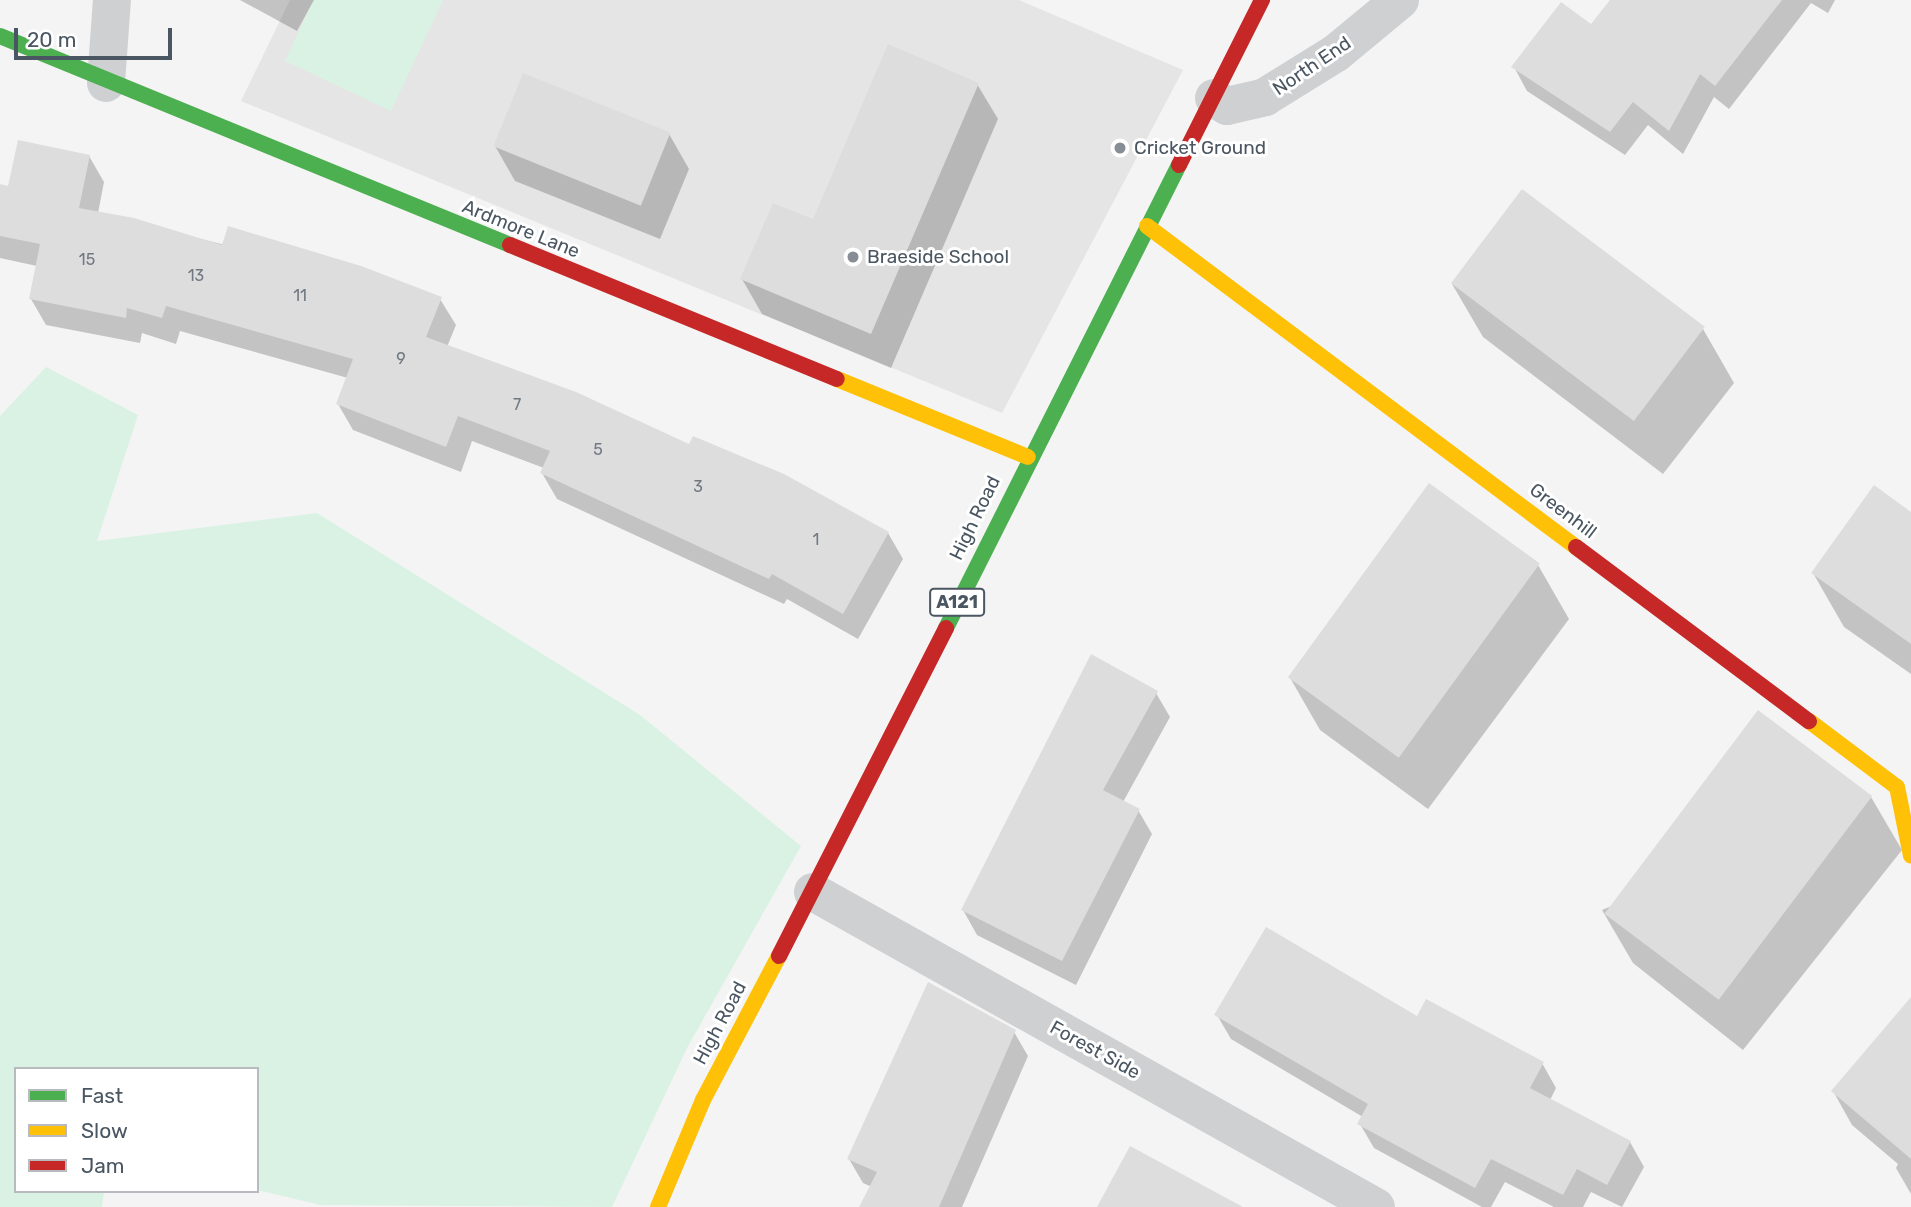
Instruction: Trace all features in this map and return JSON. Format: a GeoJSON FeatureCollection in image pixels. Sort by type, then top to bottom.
{"type":"FeatureCollection","features":[{"type":"Feature","properties":{"kind":"street"},"geometry":{"type":"LineString","coordinates":[[106,83],[112,0]]}},
{"type":"Feature","properties":{"kind":"street","name":"High Road"},"geometry":{"type":"LineString","coordinates":[[657,1207],[703,1100],[813,892],[1028,457],[1262,0]]}},
{"type":"Feature","properties":{"kind":"street","name":"North End"},"geometry":{"type":"LineString","coordinates":[[1214,97],[1227,106],[1265,97],[1336,53],[1400,0]]}},
{"type":"Feature","properties":{"kind":"street","name":"Ardmore Lane"},"geometry":{"type":"LineString","coordinates":[[0,36],[106,83],[1028,457]]}},
{"type":"Feature","properties":{"kind":"street","name":"Greenhill"},"geometry":{"type":"LineString","coordinates":[[1147,226],[1897,787],[1911,856]]}},
{"type":"Feature","properties":{"kind":"street","name":"Forest Side"},"geometry":{"type":"LineString","coordinates":[[813,892],[1376,1207]]}},
{"type":"Feature","properties":{"kind":"shaded area","name":"Braeside School"},"geometry":{"type":"Polygon","coordinates":[[[290,0],[1019,0],[1183,70],[1002,413],[241,101],[290,0]]]}},
{"type":"Feature","properties":{"kind":"green space"},"geometry":{"type":"Polygon","coordinates":[[[313,0],[443,0],[391,111],[285,61],[313,0]]]}},
{"type":"Feature","properties":{"kind":"green space"},"geometry":{"type":"Polygon","coordinates":[[[46,367],[138,415],[97,541],[317,513],[640,715],[801,846],[687,1048],[612,1207],[321,1205],[259,1190],[259,1067],[14,1067],[14,1193],[104,1193],[102,1207],[0,1207],[0,416],[46,367]]]}},
{"type":"Feature","properties":{"kind":"building"},"geometry":{"type":"Polygon","coordinates":[[[1610,0],[1782,0],[1715,86],[1700,74],[1669,131],[1633,102],[1610,132],[1511,67],[1561,2],[1591,24],[1610,0]]]}},
{"type":"Feature","properties":{"kind":"building","name":"Braeside School"},"geometry":{"type":"Polygon","coordinates":[[[888,44],[979,83],[871,334],[740,279],[773,203],[813,219],[888,44]]]}},
{"type":"Feature","properties":{"kind":"building"},"geometry":{"type":"Polygon","coordinates":[[[523,73],[670,133],[641,206],[493,146],[523,73]]]}},
{"type":"Feature","properties":{"kind":"building"},"geometry":{"type":"Polygon","coordinates":[[[18,140],[90,155],[79,208],[134,218],[222,245],[228,226],[361,266],[442,297],[426,337],[576,392],[689,444],[693,436],[784,474],[889,532],[843,614],[772,574],[769,579],[540,473],[550,451],[458,416],[446,447],[336,404],[353,359],[166,306],[162,318],[127,308],[126,318],[29,299],[40,244],[0,236],[0,184],[8,186],[18,140]]]}},
{"type":"Feature","properties":{"kind":"building"},"geometry":{"type":"Polygon","coordinates":[[[1522,189],[1705,327],[1634,421],[1451,283],[1522,189]]]}},
{"type":"Feature","properties":{"kind":"building"},"geometry":{"type":"Polygon","coordinates":[[[1429,483],[1540,564],[1399,758],[1288,677],[1429,483]]]}},
{"type":"Feature","properties":{"kind":"building"},"geometry":{"type":"Polygon","coordinates":[[[1874,485],[1911,512],[1911,644],[1811,573],[1874,485]]]}},
{"type":"Feature","properties":{"kind":"building"},"geometry":{"type":"Polygon","coordinates":[[[1091,654],[1158,691],[1103,790],[1140,809],[1062,961],[961,910],[1091,654]]]}},
{"type":"Feature","properties":{"kind":"building"},"geometry":{"type":"Polygon","coordinates":[[[1758,710],[1872,796],[1719,1000],[1605,914],[1758,710]]]}},
{"type":"Feature","properties":{"kind":"building"},"geometry":{"type":"Polygon","coordinates":[[[1266,927],[1417,1016],[1426,999],[1544,1062],[1530,1088],[1631,1141],[1607,1185],[1577,1169],[1563,1195],[1491,1159],[1475,1188],[1357,1124],[1368,1104],[1214,1015],[1266,927]]]}},
{"type":"Feature","properties":{"kind":"building"},"geometry":{"type":"Polygon","coordinates":[[[928,982],[1016,1030],[939,1207],[859,1207],[877,1172],[847,1159],[928,982]]]}},
{"type":"Feature","properties":{"kind":"building"},"geometry":{"type":"Polygon","coordinates":[[[1911,997],[1911,1159],[1831,1091],[1911,997]]]}},
{"type":"Feature","properties":{"kind":"building"},"geometry":{"type":"Polygon","coordinates":[[[1130,1146],[1243,1207],[1097,1207],[1130,1146]]]}},
{"type":"Feature","properties":{"kind":"traffic: fast"},"geometry":{"type":"LineString","coordinates":[[0,36],[510,245]]}},
{"type":"Feature","properties":{"kind":"traffic: fast"},"geometry":{"type":"LineString","coordinates":[[946,628],[1179,165]]}},
{"type":"Feature","properties":{"kind":"traffic: slow"},"geometry":{"type":"LineString","coordinates":[[1147,226],[1576,547]]}},
{"type":"Feature","properties":{"kind":"traffic: slow"},"geometry":{"type":"LineString","coordinates":[[837,379],[1028,457]]}},
{"type":"Feature","properties":{"kind":"traffic: slow"},"geometry":{"type":"LineString","coordinates":[[1809,721],[1897,787],[1911,856]]}},
{"type":"Feature","properties":{"kind":"traffic: slow"},"geometry":{"type":"LineString","coordinates":[[658,1207],[703,1100],[779,956]]}},
{"type":"Feature","properties":{"kind":"traffic: jam"},"geometry":{"type":"LineString","coordinates":[[1179,165],[1262,0]]}},
{"type":"Feature","properties":{"kind":"traffic: jam"},"geometry":{"type":"LineString","coordinates":[[510,245],[837,379]]}},
{"type":"Feature","properties":{"kind":"traffic: jam"},"geometry":{"type":"LineString","coordinates":[[1576,547],[1809,721]]}},
{"type":"Feature","properties":{"kind":"traffic: jam"},"geometry":{"type":"LineString","coordinates":[[779,956],[946,628]]}},
{"type":"Feature","properties":{"kind":"place","name":"Cricket Ground"},"geometry":{"type":"Point","coordinates":[1120,148]}},
{"type":"Feature","properties":{"kind":"place","name":"Braeside School"},"geometry":{"type":"Point","coordinates":[853,257]}}]}
